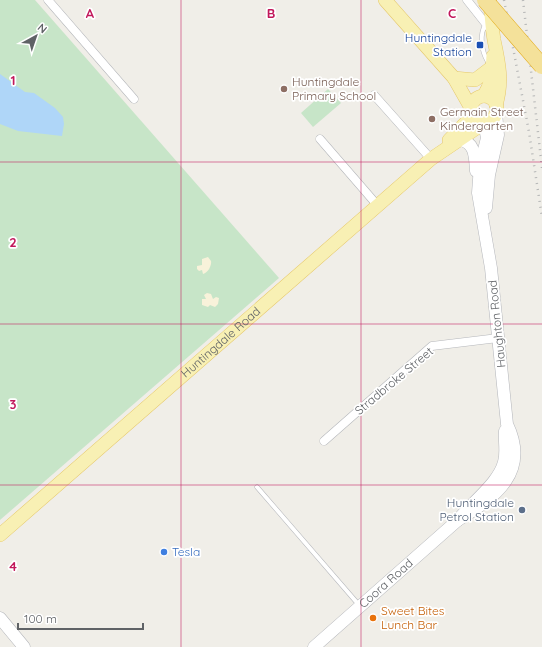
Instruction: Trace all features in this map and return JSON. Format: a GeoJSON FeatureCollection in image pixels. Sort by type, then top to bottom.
{"type":"FeatureCollection","features":[{"type":"Feature","properties":{"kind":"highway"},"geometry":{"type":"LineString","coordinates":[[485,0],[542,66]]}},
{"type":"Feature","properties":{"kind":"highway"},"geometry":{"type":"LineString","coordinates":[[499,0],[542,50]]}},
{"type":"Feature","properties":{"kind":"main road"},"geometry":{"type":"LineString","coordinates":[[386,0],[454,78],[478,117],[491,120],[496,109],[490,98],[482,96],[454,78]]}},
{"type":"Feature","properties":{"kind":"main road","name":"Haughton Road"},"geometry":{"type":"LineString","coordinates":[[490,0],[489,19],[501,74],[501,86],[496,109]]}},
{"type":"Feature","properties":{"kind":"main road","name":"Haughton Road"},"geometry":{"type":"LineString","coordinates":[[482,96],[489,85],[494,39]]}},
{"type":"Feature","properties":{"kind":"main road"},"geometry":{"type":"LineString","coordinates":[[454,78],[475,80],[492,67]]}},
{"type":"Feature","properties":{"kind":"main road"},"geometry":{"type":"LineString","coordinates":[[478,117],[476,99],[482,96]]}},
{"type":"Feature","properties":{"kind":"main road","name":"Huntingdale Road"},"geometry":{"type":"LineString","coordinates":[[442,150],[460,140],[478,117]]}},
{"type":"Feature","properties":{"kind":"main road","name":"Huntingdale Road"},"geometry":{"type":"LineString","coordinates":[[0,535],[478,117]]}},
{"type":"Feature","properties":{"kind":"street"},"geometry":{"type":"LineString","coordinates":[[48,0],[134,99]]}},
{"type":"Feature","properties":{"kind":"street"},"geometry":{"type":"LineString","coordinates":[[467,0],[489,19]]}},
{"type":"Feature","properties":{"kind":"street"},"geometry":{"type":"LineString","coordinates":[[374,95],[431,159]]}},
{"type":"Feature","properties":{"kind":"street","name":"Haughton Road"},"geometry":{"type":"LineString","coordinates":[[485,225],[489,175],[498,135],[496,109]]}},
{"type":"Feature","properties":{"kind":"street","name":"Haughton Road"},"geometry":{"type":"LineString","coordinates":[[478,117],[487,138],[481,162],[478,188],[485,225],[507,424],[505,433],[503,477]]}},
{"type":"Feature","properties":{"kind":"street"},"geometry":{"type":"LineString","coordinates":[[320,139],[378,206]]}},
{"type":"Feature","properties":{"kind":"street"},"geometry":{"type":"LineString","coordinates":[[460,140],[468,143],[474,151],[478,188]]}},
{"type":"Feature","properties":{"kind":"street","name":"Stradbroke Street"},"geometry":{"type":"LineString","coordinates":[[324,441],[432,346],[498,338]]}},
{"type":"Feature","properties":{"kind":"street","name":"Coora Road"},"geometry":{"type":"LineString","coordinates":[[314,647],[458,520],[503,477]]}},
{"type":"Feature","properties":{"kind":"street"},"geometry":{"type":"LineString","coordinates":[[0,618],[24,647]]}},
{"type":"Feature","properties":{"kind":"lane"},"geometry":{"type":"LineString","coordinates":[[489,19],[482,33],[485,56],[492,67]]}},
{"type":"Feature","properties":{"kind":"lane"},"geometry":{"type":"LineString","coordinates":[[257,487],[360,607]]}},
{"type":"Feature","properties":{"kind":"green space"},"geometry":{"type":"Polygon","coordinates":[[[0,0],[35,0],[279,278],[0,520],[0,0]]]}},
{"type":"Feature","properties":{"kind":"green space"},"geometry":{"type":"Polygon","coordinates":[[[328,89],[341,103],[313,127],[301,113],[328,89]]]}},
{"type":"Feature","properties":{"kind":"sand"},"geometry":{"type":"Polygon","coordinates":[[[208,257],[211,261],[211,265],[208,271],[203,274],[202,270],[199,271],[197,269],[197,266],[202,265],[202,259],[208,257]]]}},
{"type":"Feature","properties":{"kind":"sand"},"geometry":{"type":"Polygon","coordinates":[[[207,293],[211,294],[213,299],[216,297],[219,298],[218,304],[215,307],[210,305],[208,307],[202,305],[202,299],[206,299],[204,295],[207,293]]]}},
{"type":"Feature","properties":{"kind":"water"},"geometry":{"type":"Polygon","coordinates":[[[0,74],[25,92],[34,93],[55,108],[63,117],[64,124],[62,136],[18,131],[0,124],[0,74]]]}},
{"type":"Feature","properties":{"kind":"railway"},"geometry":{"type":"LineString","coordinates":[[504,0],[529,132],[542,217]]}},
{"type":"Feature","properties":{"kind":"railway"},"geometry":{"type":"LineString","coordinates":[[523,0],[542,168]]}},
{"type":"Feature","properties":{"kind":"place","name":"Huntingdale Station"},"geometry":{"type":"Point","coordinates":[480,45]}},
{"type":"Feature","properties":{"kind":"place","name":"Huntingdale Primary School"},"geometry":{"type":"Point","coordinates":[284,89]}},
{"type":"Feature","properties":{"kind":"place","name":"Germain Street Kindergarten"},"geometry":{"type":"Point","coordinates":[432,119]}},
{"type":"Feature","properties":{"kind":"place","name":"Huntingdale Petrol Station"},"geometry":{"type":"Point","coordinates":[522,510]}},
{"type":"Feature","properties":{"kind":"place","name":"Tesla"},"geometry":{"type":"Point","coordinates":[164,552]}},
{"type":"Feature","properties":{"kind":"place","name":"Sweet Bites Lunch Bar"},"geometry":{"type":"Point","coordinates":[373,618]}}]}
